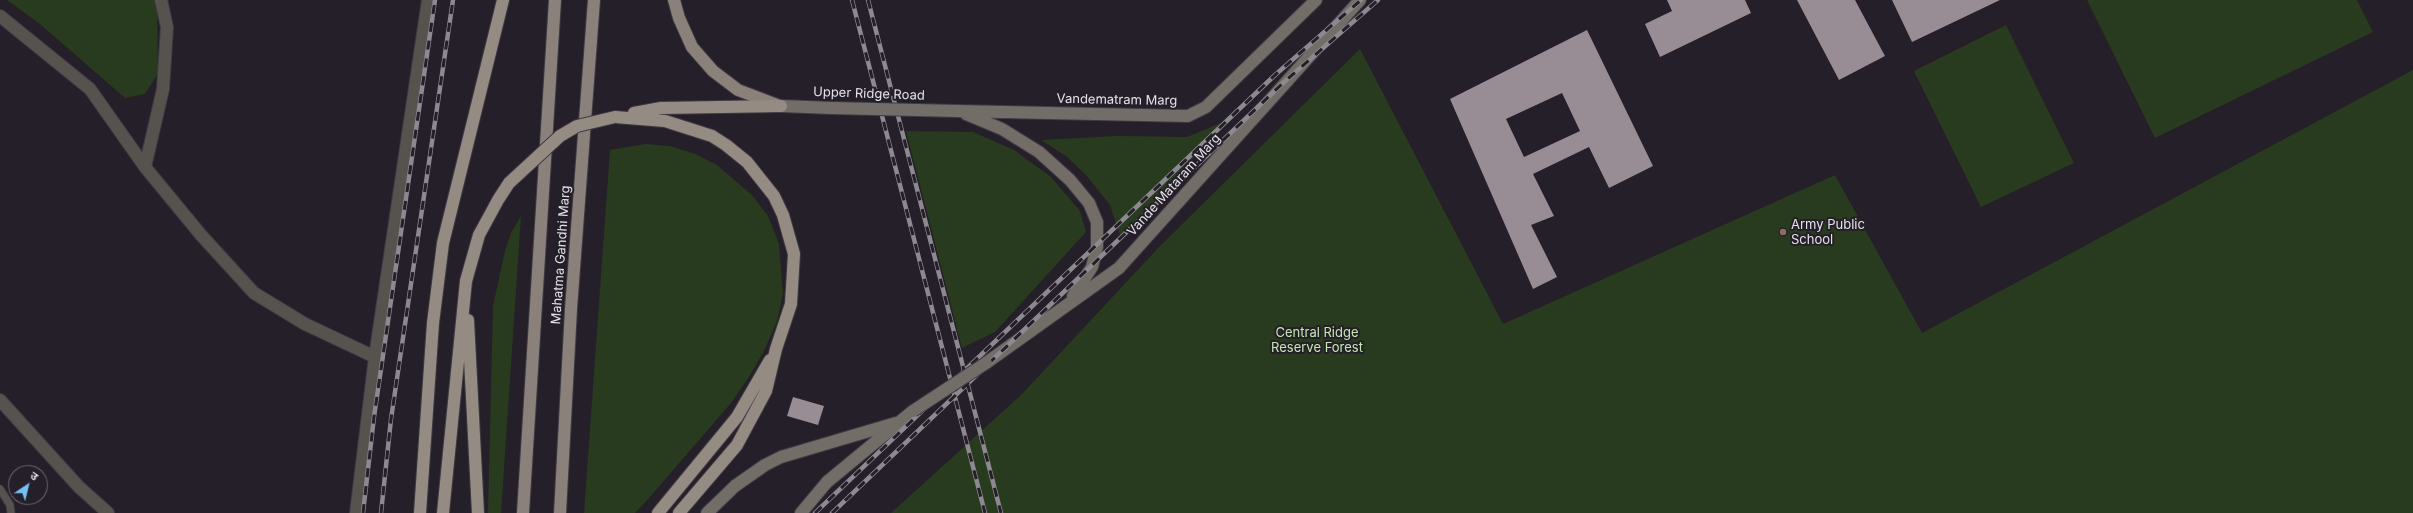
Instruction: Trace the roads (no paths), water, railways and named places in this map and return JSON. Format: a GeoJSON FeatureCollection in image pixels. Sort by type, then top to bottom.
{"type":"FeatureCollection","features":[{"type":"Feature","properties":{"kind":"highway"},"geometry":{"type":"LineString","coordinates":[[420,513],[433,323],[443,243],[502,0]]}},
{"type":"Feature","properties":{"kind":"highway"},"geometry":{"type":"LineString","coordinates":[[443,513],[466,281],[480,235],[498,200],[509,183],[560,136],[577,126],[661,108],[781,106]]}},
{"type":"Feature","properties":{"kind":"highway"},"geometry":{"type":"LineString","coordinates":[[615,117],[665,121],[712,136],[737,153],[760,175],[774,196],[789,232],[794,254],[793,290],[785,325],[776,349],[766,392],[737,445],[679,513]]}},
{"type":"Feature","properties":{"kind":"highway"},"geometry":{"type":"LineString","coordinates":[[466,281],[478,513]]}},
{"type":"Feature","properties":{"kind":"highway"},"geometry":{"type":"LineString","coordinates":[[658,513],[737,417],[776,349]]}},
{"type":"Feature","properties":{"kind":"main road","name":"Mahatma Gandhi Marg"},"geometry":{"type":"LineString","coordinates":[[523,513],[555,0]]}},
{"type":"Feature","properties":{"kind":"main road","name":"Mahatma Gandhi Marg"},"geometry":{"type":"LineString","coordinates":[[560,513],[571,309],[594,0]]}},
{"type":"Feature","properties":{"kind":"main road"},"geometry":{"type":"LineString","coordinates":[[674,0],[679,18],[692,47],[712,71],[738,90],[781,106]]}},
{"type":"Feature","properties":{"kind":"main road","name":"Vandematram Marg"},"geometry":{"type":"LineString","coordinates":[[957,111],[1188,116],[1206,107],[1316,0]]}},
{"type":"Feature","properties":{"kind":"main road","name":"Vande Mataram Marg"},"geometry":{"type":"LineString","coordinates":[[896,423],[986,363],[1119,268],[1360,0]]}},
{"type":"Feature","properties":{"kind":"main road","name":"Upper Ridge Road"},"geometry":{"type":"LineString","coordinates":[[781,106],[957,111]]}},
{"type":"Feature","properties":{"kind":"main road"},"geometry":{"type":"LineString","coordinates":[[957,111],[1002,129],[1039,152],[1070,180],[1089,203],[1097,222],[1097,247],[1092,267],[1068,304]]}},
{"type":"Feature","properties":{"kind":"main road"},"geometry":{"type":"LineString","coordinates":[[707,513],[735,486],[781,457],[896,423]]}},
{"type":"Feature","properties":{"kind":"main road"},"geometry":{"type":"LineString","coordinates":[[802,513],[827,482],[896,423]]}},
{"type":"Feature","properties":{"kind":"street"},"geometry":{"type":"LineString","coordinates":[[145,167],[163,89],[167,27],[161,0]]}},
{"type":"Feature","properties":{"kind":"street"},"geometry":{"type":"LineString","coordinates":[[356,513],[375,357],[428,0]]}},
{"type":"Feature","properties":{"kind":"street"},"geometry":{"type":"LineString","coordinates":[[0,16],[90,89],[145,167],[201,235],[254,293],[305,324],[375,357]]}},
{"type":"Feature","properties":{"kind":"street"},"geometry":{"type":"LineString","coordinates":[[0,400],[79,487],[108,513]]}},
{"type":"Feature","properties":{"kind":"lane"},"geometry":{"type":"LineString","coordinates":[[0,488],[10,505],[11,513]]}},
{"type":"Feature","properties":{"kind":"railway"},"geometry":{"type":"LineString","coordinates":[[363,513],[374,417],[435,0]]}},
{"type":"Feature","properties":{"kind":"railway"},"geometry":{"type":"LineString","coordinates":[[381,513],[391,419],[453,0]]}},
{"type":"Feature","properties":{"kind":"railway"},"geometry":{"type":"LineString","coordinates":[[852,0],[985,513]]}},
{"type":"Feature","properties":{"kind":"railway"},"geometry":{"type":"LineString","coordinates":[[868,0],[1001,513]]}},
{"type":"Feature","properties":{"kind":"railway"},"geometry":{"type":"LineString","coordinates":[[815,513],[1275,75],[1361,0]]}},
{"type":"Feature","properties":{"kind":"railway"},"geometry":{"type":"LineString","coordinates":[[832,513],[1283,83],[1378,0]]}},
{"type":"Feature","properties":{"kind":"place","name":"Army Public School"},"geometry":{"type":"Point","coordinates":[1783,232]}},
{"type":"Feature","properties":{"kind":"park label","name":"Central Ridge Reserve Forest"},"geometry":{"type":"Point","coordinates":[1317,340]}}]}
